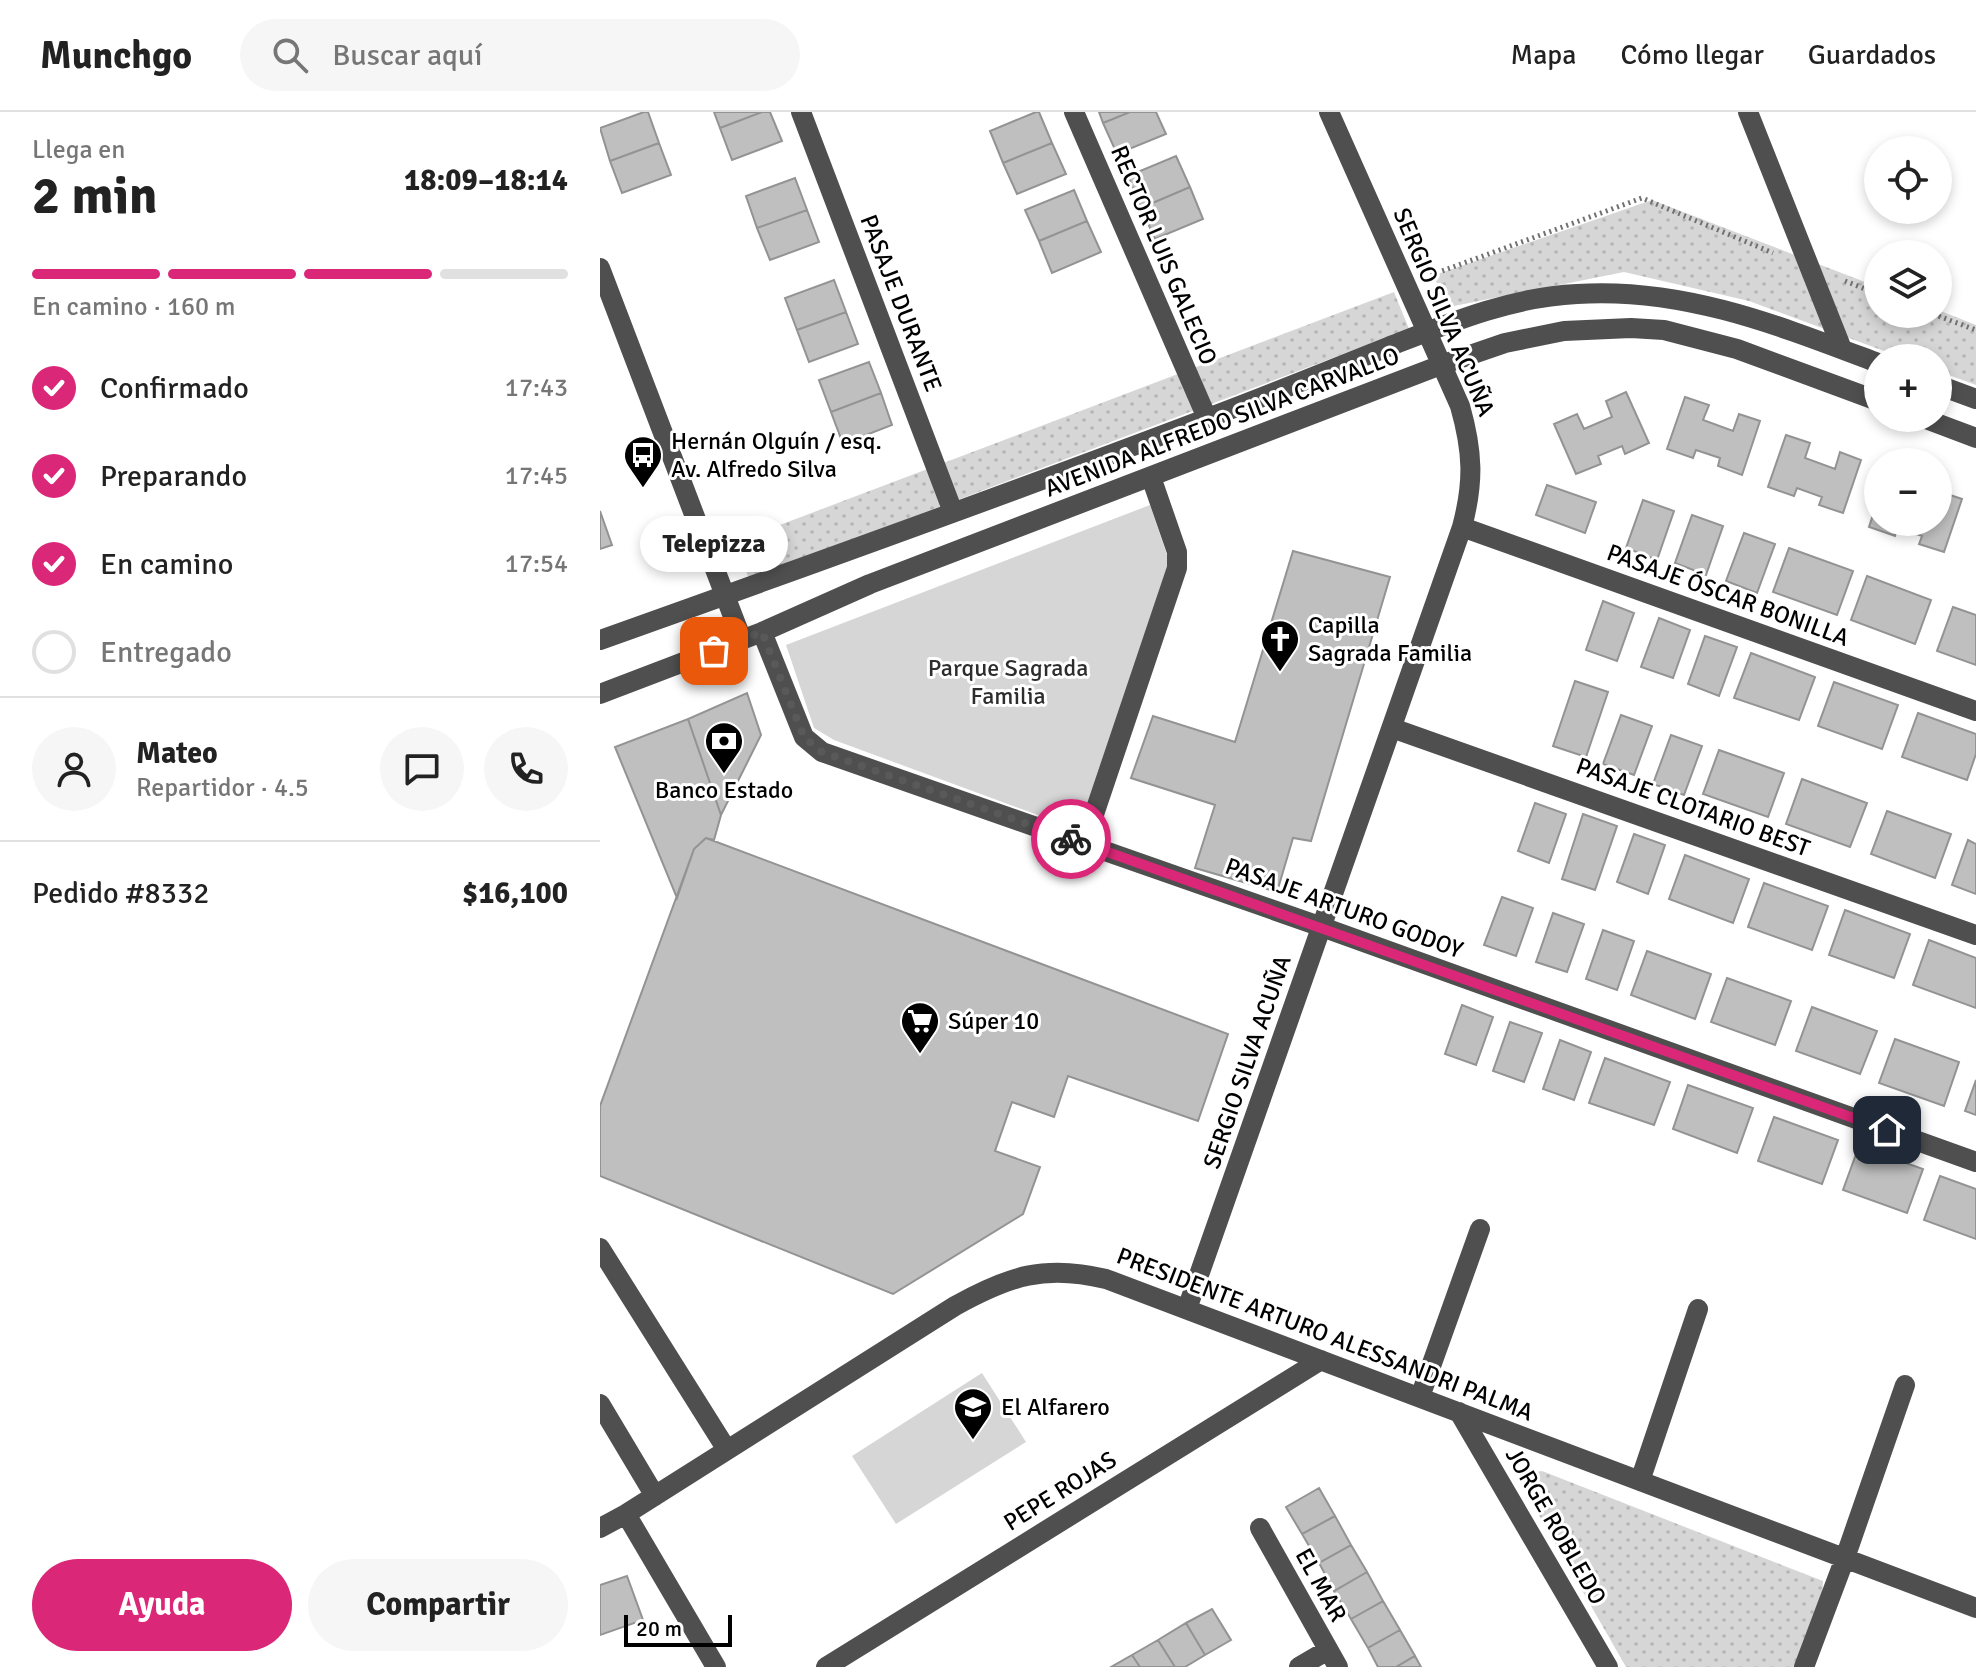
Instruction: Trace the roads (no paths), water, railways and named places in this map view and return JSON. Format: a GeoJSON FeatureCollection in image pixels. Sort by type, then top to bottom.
{"type":"FeatureCollection","features":[{"type":"Feature","properties":{"kind":"street","name":"PASAJE DURANTE"},"geometry":{"type":"LineString","coordinates":[[801,112],[953,512]]}},
{"type":"Feature","properties":{"kind":"street","name":"RECTOR LUIS GALECIO"},"geometry":{"type":"LineString","coordinates":[[1074,112],[1207,418]]}},
{"type":"Feature","properties":{"kind":"street","name":"SERGIO SILVA ACUÑA"},"geometry":{"type":"LineString","coordinates":[[1187,1309],[1462,527],[1471,485],[1469,438],[1460,406],[1329,112]]}},
{"type":"Feature","properties":{"kind":"street"},"geometry":{"type":"LineString","coordinates":[[1748,112],[1842,349]]}},
{"type":"Feature","properties":{"kind":"street"},"geometry":{"type":"LineString","coordinates":[[600,268],[742,640]]}},
{"type":"Feature","properties":{"kind":"street","name":"AVENIDA ALFREDO SILVA CARVALLO"},"geometry":{"type":"LineString","coordinates":[[600,640],[1207,418],[1425,332],[1480,313],[1539,298],[1578,293],[1638,294],[1723,308],[1864,358]]}},
{"type":"Feature","properties":{"kind":"street","name":"AVENIDA ALFREDO SILVA CARVALLO"},"geometry":{"type":"LineString","coordinates":[[600,694],[762,632],[870,584],[1505,343],[1564,331],[1664,330],[1737,349],[1864,396]]}},
{"type":"Feature","properties":{"kind":"street"},"geometry":{"type":"LineString","coordinates":[[1952,390],[1976,399]]}},
{"type":"Feature","properties":{"kind":"street"},"geometry":{"type":"LineString","coordinates":[[1952,429],[1976,438]]}},
{"type":"Feature","properties":{"kind":"street"},"geometry":{"type":"LineString","coordinates":[[1084,844],[1177,568],[1177,552],[1151,477]]}},
{"type":"Feature","properties":{"kind":"street","name":"PASAJE ÓSCAR BONILLA"},"geometry":{"type":"LineString","coordinates":[[1462,527],[1976,711]]}},
{"type":"Feature","properties":{"kind":"street","name":"PASAJE ARTURO GODOY"},"geometry":{"type":"LineString","coordinates":[[762,632],[804,737],[822,752],[1322,927],[1976,1162]]}},
{"type":"Feature","properties":{"kind":"street","name":"PASAJE CLOTARIO BEST"},"geometry":{"type":"LineString","coordinates":[[1392,728],[1976,935]]}},
{"type":"Feature","properties":{"kind":"street"},"geometry":{"type":"LineString","coordinates":[[1420,1397],[1480,1229]]}},
{"type":"Feature","properties":{"kind":"street"},"geometry":{"type":"LineString","coordinates":[[600,1248],[727,1450]]}},
{"type":"Feature","properties":{"kind":"street","name":"PRESIDENTE ARTURO ALESSANDRI PALMA"},"geometry":{"type":"LineString","coordinates":[[600,1528],[955,1306],[1003,1281],[1049,1271],[1087,1274],[1187,1309],[1976,1608]]}},
{"type":"Feature","properties":{"kind":"street"},"geometry":{"type":"LineString","coordinates":[[1640,1481],[1698,1309]]}},
{"type":"Feature","properties":{"kind":"street","name":"PEPE ROJAS"},"geometry":{"type":"LineString","coordinates":[[826,1667],[1321,1360]]}},
{"type":"Feature","properties":{"kind":"street"},"geometry":{"type":"LineString","coordinates":[[1804,1667],[1905,1385]]}},
{"type":"Feature","properties":{"kind":"street"},"geometry":{"type":"LineString","coordinates":[[600,1404],[655,1496]]}},
{"type":"Feature","properties":{"kind":"street","name":"JORGE ROBLEDO"},"geometry":{"type":"LineString","coordinates":[[1459,1412],[1608,1667]]}},
{"type":"Feature","properties":{"kind":"street"},"geometry":{"type":"LineString","coordinates":[[626,1514],[716,1667]]}},
{"type":"Feature","properties":{"kind":"street","name":"EL MAR"},"geometry":{"type":"LineString","coordinates":[[1260,1528],[1333,1659]]}},
{"type":"Feature","properties":{"kind":"street"},"geometry":{"type":"LineString","coordinates":[[1299,1667],[1333,1659]]}},
{"type":"Feature","properties":{"kind":"place","name":"Hernán Olguín / esq. Av. Alfredo Silva"},"geometry":{"type":"Point","coordinates":[643,489]}},
{"type":"Feature","properties":{"kind":"place","name":"Telepizza"},"geometry":{"type":"Point","coordinates":[714,651]}},
{"type":"Feature","properties":{"kind":"place","name":"Capilla Sagrada Familia"},"geometry":{"type":"Point","coordinates":[1280,673]}},
{"type":"Feature","properties":{"kind":"place","name":"Banco Estado"},"geometry":{"type":"Point","coordinates":[724,775]}},
{"type":"Feature","properties":{"kind":"place","name":"Súper 10"},"geometry":{"type":"Point","coordinates":[920,1055]}},
{"type":"Feature","properties":{"kind":"place","name":"El Alfarero"},"geometry":{"type":"Point","coordinates":[973,1441]}},
{"type":"Feature","properties":{"kind":"park label","name":"Parque Sagrada Familia"},"geometry":{"type":"Point","coordinates":[1008,682]}}]}
